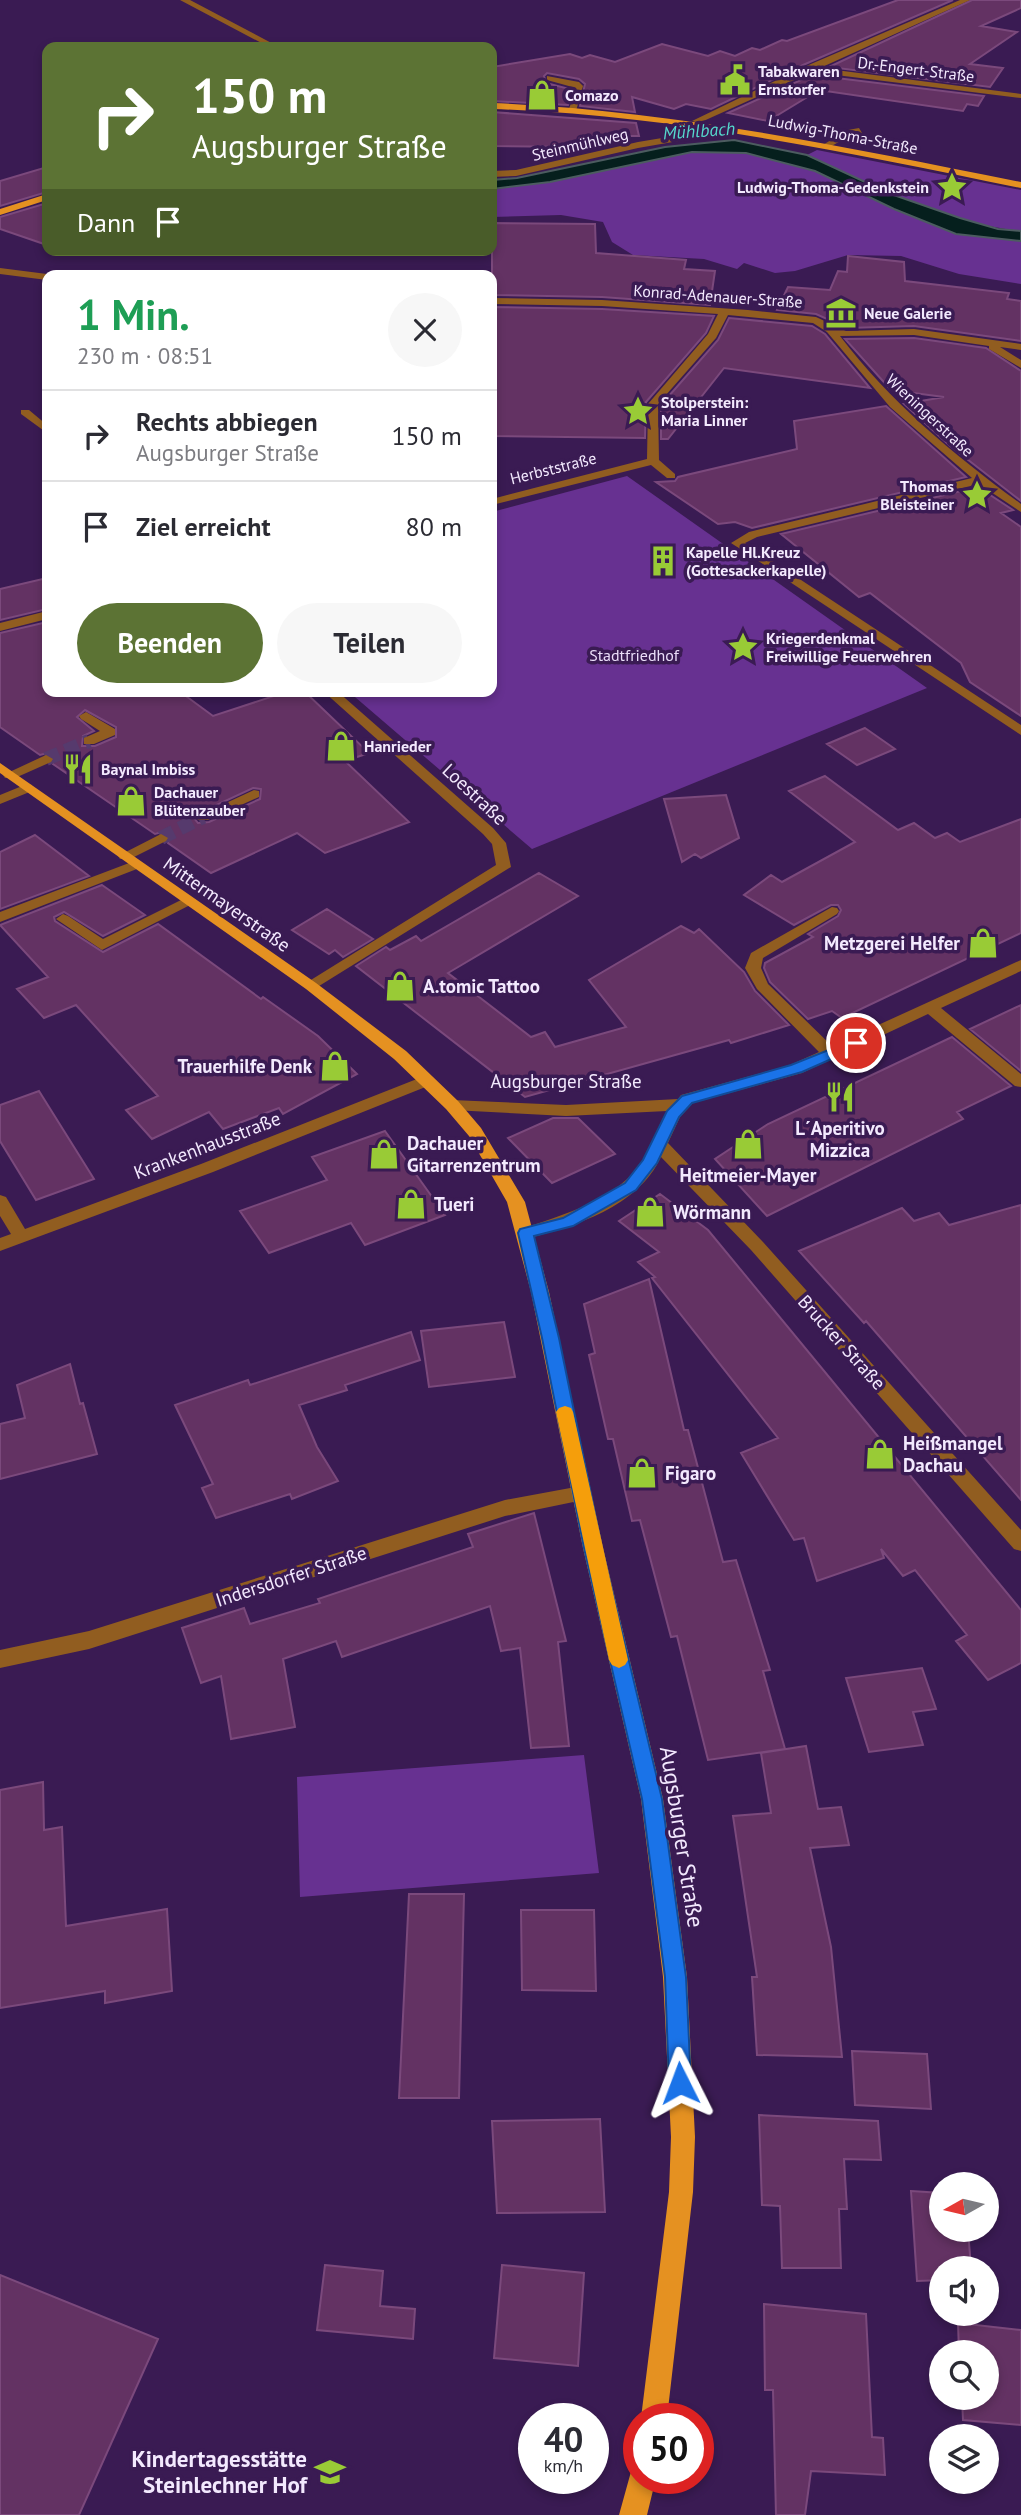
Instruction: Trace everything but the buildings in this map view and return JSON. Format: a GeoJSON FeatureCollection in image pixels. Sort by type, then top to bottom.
{"type":"FeatureCollection","features":[{"type":"Feature","properties":{"kind":"main road","name":"Ludwig-Thoma-Straße"},"geometry":{"type":"LineString","coordinates":[[497,106],[573,108],[696,121],[1021,186]]}},
{"type":"Feature","properties":{"kind":"main road"},"geometry":{"type":"LineString","coordinates":[[0,212],[42,199]]}},
{"type":"Feature","properties":{"kind":"main road","name":"Mittermayerstraße"},"geometry":{"type":"LineString","coordinates":[[5,771],[311,986],[368,1029],[427,1080]]}},
{"type":"Feature","properties":{"kind":"main road","name":"Augsburger Straße"},"geometry":{"type":"LineString","coordinates":[[427,1080],[475,1132],[516,1202],[526,1233],[551,1338],[581,1494],[652,1799],[675,1977],[683,2137],[681,2192],[656,2403]]}},
{"type":"Feature","properties":{"kind":"main road"},"geometry":{"type":"LineString","coordinates":[[633,2515],[638,2494]]}},
{"type":"Feature","properties":{"kind":"street"},"geometry":{"type":"LineString","coordinates":[[184,0],[265,42]]}},
{"type":"Feature","properties":{"kind":"street"},"geometry":{"type":"LineString","coordinates":[[696,121],[966,0]]}},
{"type":"Feature","properties":{"kind":"street","name":"Dr.-Engert-Straße"},"geometry":{"type":"LineString","coordinates":[[807,69],[1021,96]]}},
{"type":"Feature","properties":{"kind":"street"},"geometry":{"type":"LineString","coordinates":[[550,78],[576,84],[580,88],[573,108]]}},
{"type":"Feature","properties":{"kind":"street"},"geometry":{"type":"LineString","coordinates":[[825,146],[851,132],[859,131]]}},
{"type":"Feature","properties":{"kind":"street","name":"Steinmühlweg"},"geometry":{"type":"LineString","coordinates":[[497,174],[516,173],[638,145],[716,132]]}},
{"type":"Feature","properties":{"kind":"street"},"geometry":{"type":"LineString","coordinates":[[0,279],[5,272],[42,277]]}},
{"type":"Feature","properties":{"kind":"street","name":"Konrad-Adenauer-Straße"},"geometry":{"type":"LineString","coordinates":[[497,301],[602,303],[806,318],[824,323],[831,330],[856,335],[881,331],[914,332],[1021,347]]}},
{"type":"Feature","properties":{"kind":"street"},"geometry":{"type":"LineString","coordinates":[[671,476],[653,461],[653,404],[712,337],[724,311]]}},
{"type":"Feature","properties":{"kind":"street","name":"Wieningerstraße"},"geometry":{"type":"LineString","coordinates":[[831,330],[864,374],[887,399],[969,472],[1021,509]]}},
{"type":"Feature","properties":{"kind":"street"},"geometry":{"type":"LineString","coordinates":[[984,342],[1021,365]]}},
{"type":"Feature","properties":{"kind":"street"},"geometry":{"type":"LineString","coordinates":[[25,412],[42,426]]}},
{"type":"Feature","properties":{"kind":"street","name":"Herbststraße"},"geometry":{"type":"LineString","coordinates":[[497,501],[653,461]]}},
{"type":"Feature","properties":{"kind":"street"},"geometry":{"type":"LineString","coordinates":[[819,507],[969,472]]}},
{"type":"Feature","properties":{"kind":"street"},"geometry":{"type":"LineString","coordinates":[[980,480],[753,534],[737,543],[1021,731]]}},
{"type":"Feature","properties":{"kind":"street"},"geometry":{"type":"LineString","coordinates":[[0,627],[42,616]]}},
{"type":"Feature","properties":{"kind":"street","name":"Loestraße"},"geometry":{"type":"LineString","coordinates":[[311,986],[504,867],[499,843],[488,831],[336,697]]}},
{"type":"Feature","properties":{"kind":"street"},"geometry":{"type":"LineString","coordinates":[[86,716],[110,732],[89,741]]}},
{"type":"Feature","properties":{"kind":"street"},"geometry":{"type":"LineString","coordinates":[[5,771],[46,759]]}},
{"type":"Feature","properties":{"kind":"street"},"geometry":{"type":"LineString","coordinates":[[0,800],[27,788]]}},
{"type":"Feature","properties":{"kind":"street"},"geometry":{"type":"LineString","coordinates":[[203,817],[254,794]]}},
{"type":"Feature","properties":{"kind":"street"},"geometry":{"type":"LineString","coordinates":[[0,917],[131,860],[160,838]]}},
{"type":"Feature","properties":{"kind":"street"},"geometry":{"type":"LineString","coordinates":[[63,919],[102,945],[189,900]]}},
{"type":"Feature","properties":{"kind":"street"},"geometry":{"type":"LineString","coordinates":[[831,1055],[762,986],[753,968],[756,956],[832,911]]}},
{"type":"Feature","properties":{"kind":"street","name":"Augsburger Straße"},"geometry":{"type":"LineString","coordinates":[[452,1105],[492,1109],[580,1111],[680,1104],[696,1096],[796,1069],[831,1055],[1021,965]]}},
{"type":"Feature","properties":{"kind":"street"},"geometry":{"type":"LineString","coordinates":[[931,1008],[1021,1082]]}},
{"type":"Feature","properties":{"kind":"street","name":"Krankenhausstraße"},"geometry":{"type":"LineString","coordinates":[[0,1245],[427,1080]]}},
{"type":"Feature","properties":{"kind":"street"},"geometry":{"type":"LineString","coordinates":[[526,1233],[568,1222],[631,1187],[642,1175],[680,1104]]}},
{"type":"Feature","properties":{"kind":"street","name":"Brucker Straße"},"geometry":{"type":"LineString","coordinates":[[659,1144],[757,1246],[1021,1543]]}},
{"type":"Feature","properties":{"kind":"street"},"geometry":{"type":"LineString","coordinates":[[0,1201],[21,1237]]}},
{"type":"Feature","properties":{"kind":"street","name":"Indersdorfer Straße"},"geometry":{"type":"LineString","coordinates":[[0,1658],[89,1640],[505,1508],[581,1494]]}},
{"type":"Feature","properties":{"kind":"green space"},"geometry":{"type":"Polygon","coordinates":[[[817,150],[1021,190],[1021,231],[965,220],[911,202],[807,155],[817,150]]]}},
{"type":"Feature","properties":{"kind":"green space"},"geometry":{"type":"Polygon","coordinates":[[[692,152],[746,153],[815,171],[894,209],[956,234],[1021,241],[1021,284],[959,274],[901,256],[848,255],[795,271],[775,273],[744,263],[737,269],[704,259],[633,255],[612,242],[603,222],[561,215],[497,217],[497,188],[550,182],[692,152]]]}},
{"type":"Feature","properties":{"kind":"green space","name":"Stadtfriedhof"},"geometry":{"type":"Polygon","coordinates":[[[627,476],[927,688],[532,849],[355,697],[497,697],[497,511],[627,476]]]}},
{"type":"Feature","properties":{"kind":"green space"},"geometry":{"type":"Polygon","coordinates":[[[584,1755],[599,1873],[300,1897],[297,1777],[584,1755]]]}},
{"type":"Feature","properties":{"kind":"shaded area"},"geometry":{"type":"Polygon","coordinates":[[[734,140],[807,155],[891,194],[998,229],[1021,231],[1021,241],[956,234],[894,209],[815,171],[746,153],[692,152],[550,182],[497,188],[497,180],[517,178],[665,147],[734,140]]]}},
{"type":"Feature","properties":{"kind":"tunnel"},"geometry":{"type":"LineString","coordinates":[[46,759],[89,741]]}},
{"type":"Feature","properties":{"kind":"tunnel"},"geometry":{"type":"LineString","coordinates":[[161,838],[203,817]]}},
{"type":"Feature","properties":{"kind":"slow traffic"},"geometry":{"type":"LineString","coordinates":[[565,1412],[619,1660]]}},
{"type":"Feature","properties":{"kind":"place","name":"Tabakwaren Ernstorfer"},"geometry":{"type":"Point","coordinates":[735,80]}},
{"type":"Feature","properties":{"kind":"place","name":"Comazo"},"geometry":{"type":"Point","coordinates":[542,95]}},
{"type":"Feature","properties":{"kind":"place","name":"Ludwig-Thoma-Gedenkstein"},"geometry":{"type":"Point","coordinates":[952,187]}},
{"type":"Feature","properties":{"kind":"place","name":"Neue Galerie"},"geometry":{"type":"Point","coordinates":[841,313]}},
{"type":"Feature","properties":{"kind":"place","name":"Stolperstein: Maria Linner"},"geometry":{"type":"Point","coordinates":[638,411]}},
{"type":"Feature","properties":{"kind":"place","name":"Thomas Bleisteiner"},"geometry":{"type":"Point","coordinates":[977,495]}},
{"type":"Feature","properties":{"kind":"place","name":"Kapelle Hl.Kreuz (Gottesackerkapelle)"},"geometry":{"type":"Point","coordinates":[663,561]}},
{"type":"Feature","properties":{"kind":"place","name":"Kriegerdenkmal Freiwillige Feuerwehren"},"geometry":{"type":"Point","coordinates":[743,647]}},
{"type":"Feature","properties":{"kind":"place","name":"Hanrieder"},"geometry":{"type":"Point","coordinates":[341,746]}},
{"type":"Feature","properties":{"kind":"place","name":"Baynal Imbiss"},"geometry":{"type":"Point","coordinates":[78,769]}},
{"type":"Feature","properties":{"kind":"place","name":"Dachauer Blütenzauber"},"geometry":{"type":"Point","coordinates":[131,801]}},
{"type":"Feature","properties":{"kind":"place","name":"Metzgerei Helfer"},"geometry":{"type":"Point","coordinates":[983,943]}},
{"type":"Feature","properties":{"kind":"place","name":"A.tomic Tattoo"},"geometry":{"type":"Point","coordinates":[400,986]}},
{"type":"Feature","properties":{"kind":"place","name":"Trauerhilfe Denk"},"geometry":{"type":"Point","coordinates":[335,1066]}},
{"type":"Feature","properties":{"kind":"place","name":"L´Aperitivo Mizzica"},"geometry":{"type":"Point","coordinates":[840,1097]}},
{"type":"Feature","properties":{"kind":"place","name":"Heitmeier-Mayer"},"geometry":{"type":"Point","coordinates":[748,1144]}},
{"type":"Feature","properties":{"kind":"place","name":"Dachauer Gitarrenzentrum"},"geometry":{"type":"Point","coordinates":[384,1154]}},
{"type":"Feature","properties":{"kind":"place","name":"Tueri"},"geometry":{"type":"Point","coordinates":[411,1204]}},
{"type":"Feature","properties":{"kind":"place","name":"Wörmann"},"geometry":{"type":"Point","coordinates":[650,1212]}},
{"type":"Feature","properties":{"kind":"place","name":"Heißmangel Dachau"},"geometry":{"type":"Point","coordinates":[880,1454]}},
{"type":"Feature","properties":{"kind":"place","name":"Figaro"},"geometry":{"type":"Point","coordinates":[642,1473]}},
{"type":"Feature","properties":{"kind":"place","name":"Kindertagesstätte Steinlechner Hof"},"geometry":{"type":"Point","coordinates":[330,2472]}},
{"type":"Feature","properties":{"kind":"route"},"geometry":{"type":"LineString","coordinates":[[680,2083],[675,1977],[652,1799],[593,1548],[551,1338],[526,1233],[557,1227],[586,1214],[631,1187],[650,1163],[673,1114],[687,1099],[796,1069],[856,1043]]}},
{"type":"Feature","properties":{"kind":"water label","name":"Mühlbach"},"geometry":{"type":"Point","coordinates":[699,131]}}]}
